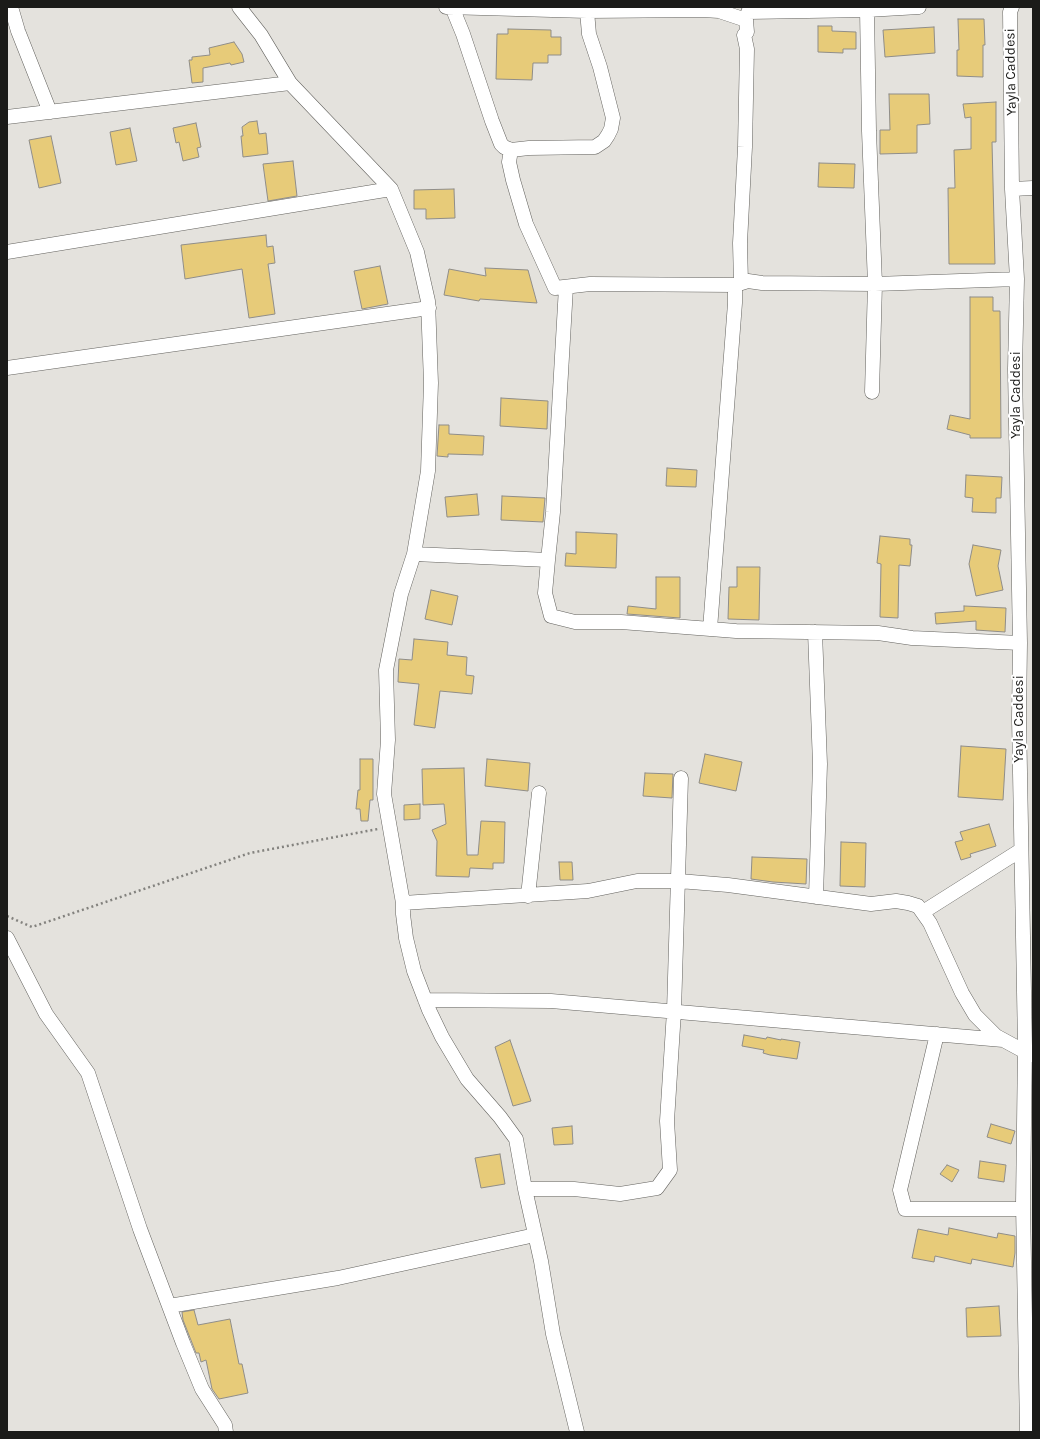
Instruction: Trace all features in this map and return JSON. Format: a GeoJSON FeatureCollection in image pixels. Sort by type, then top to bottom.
{"type":"FeatureCollection","features":[{"type":"Feature","properties":{"kind":"street"},"geometry":{"type":"LineString","coordinates":[[11,7],[18,31],[50,112]]}},
{"type":"Feature","properties":{"kind":"street"},"geometry":{"type":"LineString","coordinates":[[239,7],[261,35],[290,83],[391,189],[417,252],[429,308],[431,383],[428,471],[414,554],[401,594],[386,670],[388,740],[384,794],[391,827],[403,903],[406,938],[414,972],[442,1037],[467,1079],[500,1117],[516,1139],[524,1189],[541,1261],[553,1334],[577,1432]]}},
{"type":"Feature","properties":{"kind":"street"},"geometry":{"type":"LineString","coordinates":[[587,11],[589,34],[600,67],[613,118],[608,135],[595,147],[529,148],[511,150],[504,147],[501,144],[492,121],[463,34],[450,7],[587,11],[703,10],[747,13],[919,7]]}},
{"type":"Feature","properties":{"kind":"street","name":"Yayla Caddesi"},"geometry":{"type":"LineString","coordinates":[[1012,7],[1010,12],[1012,189],[1017,278],[1015,369],[1020,643],[1019,716],[1021,850],[1029,1050],[1023,1209],[1027,1432]]}},
{"type":"Feature","properties":{"kind":"street"},"geometry":{"type":"LineString","coordinates":[[867,10],[869,132],[875,284],[872,392]]}},
{"type":"Feature","properties":{"kind":"street"},"geometry":{"type":"LineString","coordinates":[[710,629],[735,303],[738,284],[747,49],[744,35],[747,32],[747,13]]}},
{"type":"Feature","properties":{"kind":"street"},"geometry":{"type":"LineString","coordinates":[[7,117],[290,83]]}},
{"type":"Feature","properties":{"kind":"street"},"geometry":{"type":"LineString","coordinates":[[511,150],[509,162],[526,224],[555,288],[590,284],[738,284],[748,281],[762,283],[875,284],[1017,278]]}},
{"type":"Feature","properties":{"kind":"street"},"geometry":{"type":"LineString","coordinates":[[1012,189],[1033,188]]}},
{"type":"Feature","properties":{"kind":"street"},"geometry":{"type":"LineString","coordinates":[[7,252],[391,189]]}},
{"type":"Feature","properties":{"kind":"street"},"geometry":{"type":"LineString","coordinates":[[566,286],[553,512],[544,593],[550,616],[575,622],[621,622],[710,629],[878,633],[912,638],[1020,643]]}},
{"type":"Feature","properties":{"kind":"street"},"geometry":{"type":"LineString","coordinates":[[7,368],[429,308]]}},
{"type":"Feature","properties":{"kind":"street"},"geometry":{"type":"LineString","coordinates":[[414,554],[548,560]]}},
{"type":"Feature","properties":{"kind":"street"},"geometry":{"type":"LineString","coordinates":[[815,632],[820,764],[816,897]]}},
{"type":"Feature","properties":{"kind":"street"},"geometry":{"type":"LineString","coordinates":[[524,1189],[574,1189],[620,1194],[657,1188],[670,1170],[667,1121],[674,1012],[681,778]]}},
{"type":"Feature","properties":{"kind":"street"},"geometry":{"type":"LineString","coordinates":[[528,896],[539,793]]}},
{"type":"Feature","properties":{"kind":"street"},"geometry":{"type":"LineString","coordinates":[[923,912],[1021,850]]}},
{"type":"Feature","properties":{"kind":"street"},"geometry":{"type":"LineString","coordinates":[[403,903],[588,892],[637,880],[679,881],[728,885],[871,904],[896,901],[908,902],[918,906],[930,923],[962,992],[976,1015],[996,1036],[1029,1050]]}},
{"type":"Feature","properties":{"kind":"street"},"geometry":{"type":"LineString","coordinates":[[7,938],[46,1014],[88,1073],[140,1229],[169,1306],[202,1389],[225,1425],[226,1432]]}},
{"type":"Feature","properties":{"kind":"street"},"geometry":{"type":"LineString","coordinates":[[425,1000],[551,1001],[1003,1040]]}},
{"type":"Feature","properties":{"kind":"street"},"geometry":{"type":"LineString","coordinates":[[937,1034],[900,1190],[905,1209],[1023,1209]]}},
{"type":"Feature","properties":{"kind":"street"},"geometry":{"type":"LineString","coordinates":[[169,1306],[338,1278],[535,1235]]}},
{"type":"Feature","properties":{"kind":"path"},"geometry":{"type":"LineString","coordinates":[[7,916],[32,927],[250,853],[391,827]]}},
{"type":"Feature","properties":{"kind":"building"},"geometry":{"type":"Polygon","coordinates":[[[958,19],[984,19],[985,45],[983,45],[983,77],[957,76],[957,50],[959,50],[958,19]]]}},
{"type":"Feature","properties":{"kind":"building"},"geometry":{"type":"Polygon","coordinates":[[[818,26],[832,26],[832,31],[856,32],[856,49],[843,49],[843,53],[818,52],[818,26]]]}},
{"type":"Feature","properties":{"kind":"building"},"geometry":{"type":"Polygon","coordinates":[[[934,27],[935,53],[885,57],[883,30],[934,27]]]}},
{"type":"Feature","properties":{"kind":"building"},"geometry":{"type":"Polygon","coordinates":[[[508,29],[551,30],[551,37],[561,37],[561,55],[548,55],[548,63],[533,63],[532,80],[496,79],[497,34],[508,34],[508,29]]]}},
{"type":"Feature","properties":{"kind":"building"},"geometry":{"type":"Polygon","coordinates":[[[234,42],[242,54],[244,62],[203,68],[203,82],[192,83],[189,60],[192,60],[192,57],[210,55],[209,48],[234,42]]]}},
{"type":"Feature","properties":{"kind":"building"},"geometry":{"type":"Polygon","coordinates":[[[889,94],[929,94],[930,124],[917,125],[917,153],[880,154],[880,130],[890,130],[889,94]]]}},
{"type":"Feature","properties":{"kind":"building"},"geometry":{"type":"Polygon","coordinates":[[[996,102],[996,142],[992,142],[995,264],[949,264],[948,188],[955,188],[954,150],[971,149],[971,117],[965,118],[963,104],[996,102]]]}},
{"type":"Feature","properties":{"kind":"building"},"geometry":{"type":"Polygon","coordinates":[[[257,121],[259,134],[266,133],[268,154],[243,157],[241,136],[243,136],[242,127],[249,122],[257,121]]]}},
{"type":"Feature","properties":{"kind":"building"},"geometry":{"type":"Polygon","coordinates":[[[196,123],[201,147],[197,148],[199,157],[183,161],[179,142],[176,143],[173,128],[196,123]]]}},
{"type":"Feature","properties":{"kind":"building"},"geometry":{"type":"Polygon","coordinates":[[[130,128],[137,161],[116,165],[110,132],[130,128]]]}},
{"type":"Feature","properties":{"kind":"building"},"geometry":{"type":"Polygon","coordinates":[[[51,136],[61,183],[39,188],[29,140],[51,136]]]}},
{"type":"Feature","properties":{"kind":"building"},"geometry":{"type":"Polygon","coordinates":[[[293,161],[297,196],[268,201],[263,164],[293,161]]]}},
{"type":"Feature","properties":{"kind":"building"},"geometry":{"type":"Polygon","coordinates":[[[819,163],[855,164],[854,188],[818,187],[819,163]]]}},
{"type":"Feature","properties":{"kind":"building"},"geometry":{"type":"Polygon","coordinates":[[[454,189],[455,218],[426,219],[426,209],[414,209],[414,190],[454,189]]]}},
{"type":"Feature","properties":{"kind":"building"},"geometry":{"type":"Polygon","coordinates":[[[266,235],[267,247],[273,246],[275,263],[268,264],[275,314],[249,318],[242,269],[185,279],[181,245],[266,235]]]}},
{"type":"Feature","properties":{"kind":"building"},"geometry":{"type":"Polygon","coordinates":[[[380,266],[388,304],[362,309],[354,271],[380,266]]]}},
{"type":"Feature","properties":{"kind":"building"},"geometry":{"type":"Polygon","coordinates":[[[485,268],[528,270],[537,303],[480,299],[479,301],[444,295],[449,269],[486,276],[485,268]]]}},
{"type":"Feature","properties":{"kind":"building"},"geometry":{"type":"Polygon","coordinates":[[[970,297],[993,297],[993,311],[1000,311],[1001,438],[970,438],[970,435],[947,429],[950,415],[970,419],[970,297]]]}},
{"type":"Feature","properties":{"kind":"building"},"geometry":{"type":"Polygon","coordinates":[[[501,398],[548,401],[547,429],[500,426],[501,398]]]}},
{"type":"Feature","properties":{"kind":"building"},"geometry":{"type":"Polygon","coordinates":[[[439,425],[449,425],[449,434],[484,436],[483,455],[448,454],[448,457],[437,456],[439,425]]]}},
{"type":"Feature","properties":{"kind":"building"},"geometry":{"type":"Polygon","coordinates":[[[667,468],[697,470],[696,487],[666,486],[667,468]]]}},
{"type":"Feature","properties":{"kind":"building"},"geometry":{"type":"Polygon","coordinates":[[[966,475],[1002,477],[1001,498],[996,498],[996,513],[972,512],[973,498],[965,497],[966,475]]]}},
{"type":"Feature","properties":{"kind":"building"},"geometry":{"type":"Polygon","coordinates":[[[477,494],[479,515],[447,517],[445,497],[477,494]]]}},
{"type":"Feature","properties":{"kind":"building"},"geometry":{"type":"Polygon","coordinates":[[[502,496],[545,498],[543,522],[501,520],[502,496]]]}},
{"type":"Feature","properties":{"kind":"building"},"geometry":{"type":"Polygon","coordinates":[[[576,532],[617,534],[616,568],[565,566],[566,553],[576,554],[576,532]]]}},
{"type":"Feature","properties":{"kind":"building"},"geometry":{"type":"Polygon","coordinates":[[[880,536],[910,539],[910,545],[912,545],[910,566],[899,565],[898,618],[880,617],[881,564],[877,563],[880,536]]]}},
{"type":"Feature","properties":{"kind":"building"},"geometry":{"type":"Polygon","coordinates":[[[973,545],[1001,550],[998,566],[1003,590],[976,596],[969,564],[973,545]]]}},
{"type":"Feature","properties":{"kind":"building"},"geometry":{"type":"Polygon","coordinates":[[[737,567],[760,567],[759,620],[728,619],[729,587],[737,587],[737,567]]]}},
{"type":"Feature","properties":{"kind":"building"},"geometry":{"type":"Polygon","coordinates":[[[656,577],[680,577],[680,618],[627,614],[628,606],[656,609],[656,577]]]}},
{"type":"Feature","properties":{"kind":"building"},"geometry":{"type":"Polygon","coordinates":[[[431,590],[458,596],[452,625],[425,619],[431,590]]]}},
{"type":"Feature","properties":{"kind":"building"},"geometry":{"type":"Polygon","coordinates":[[[964,606],[1006,608],[1005,632],[976,630],[976,621],[936,624],[935,613],[964,611],[964,606]]]}},
{"type":"Feature","properties":{"kind":"building"},"geometry":{"type":"Polygon","coordinates":[[[414,639],[448,642],[447,655],[467,657],[466,675],[474,676],[472,694],[440,691],[435,728],[414,725],[419,684],[398,682],[399,659],[412,660],[414,639]]]}},
{"type":"Feature","properties":{"kind":"building"},"geometry":{"type":"Polygon","coordinates":[[[961,746],[1006,749],[1003,800],[958,797],[961,746]]]}},
{"type":"Feature","properties":{"kind":"building"},"geometry":{"type":"Polygon","coordinates":[[[705,754],[742,762],[736,791],[699,783],[705,754]]]}},
{"type":"Feature","properties":{"kind":"building"},"geometry":{"type":"Polygon","coordinates":[[[360,759],[373,759],[373,800],[370,800],[368,821],[361,821],[360,809],[356,809],[358,790],[360,790],[360,759]]]}},
{"type":"Feature","properties":{"kind":"building"},"geometry":{"type":"Polygon","coordinates":[[[487,759],[530,763],[528,791],[485,786],[487,759]]]}},
{"type":"Feature","properties":{"kind":"building"},"geometry":{"type":"Polygon","coordinates":[[[464,768],[467,855],[478,855],[481,821],[505,822],[504,863],[493,863],[493,869],[470,868],[469,877],[436,876],[437,841],[432,830],[446,824],[444,804],[423,805],[422,769],[464,768]]]}},
{"type":"Feature","properties":{"kind":"building"},"geometry":{"type":"Polygon","coordinates":[[[645,773],[673,774],[672,798],[643,796],[645,773]]]}},
{"type":"Feature","properties":{"kind":"building"},"geometry":{"type":"Polygon","coordinates":[[[420,804],[420,819],[404,820],[404,805],[420,804]]]}},
{"type":"Feature","properties":{"kind":"building"},"geometry":{"type":"Polygon","coordinates":[[[989,824],[996,846],[970,854],[971,857],[961,860],[955,842],[963,840],[960,832],[989,824]]]}},
{"type":"Feature","properties":{"kind":"building"},"geometry":{"type":"Polygon","coordinates":[[[841,842],[866,843],[865,887],[840,886],[841,842]]]}},
{"type":"Feature","properties":{"kind":"building"},"geometry":{"type":"Polygon","coordinates":[[[752,857],[807,859],[806,884],[751,879],[752,857]]]}},
{"type":"Feature","properties":{"kind":"building"},"geometry":{"type":"Polygon","coordinates":[[[559,862],[572,862],[573,880],[560,880],[559,862]]]}},
{"type":"Feature","properties":{"kind":"building"},"geometry":{"type":"Polygon","coordinates":[[[744,1035],[766,1039],[767,1037],[800,1042],[797,1059],[770,1055],[763,1053],[764,1050],[742,1046],[744,1035]]]}},
{"type":"Feature","properties":{"kind":"building"},"geometry":{"type":"Polygon","coordinates":[[[510,1040],[531,1101],[513,1106],[495,1047],[510,1040]]]}},
{"type":"Feature","properties":{"kind":"building"},"geometry":{"type":"Polygon","coordinates":[[[991,1124],[1015,1131],[1011,1144],[987,1137],[991,1124]]]}},
{"type":"Feature","properties":{"kind":"building"},"geometry":{"type":"Polygon","coordinates":[[[572,1126],[573,1144],[554,1145],[552,1128],[572,1126]]]}},
{"type":"Feature","properties":{"kind":"building"},"geometry":{"type":"Polygon","coordinates":[[[500,1154],[505,1184],[481,1188],[475,1158],[500,1154]]]}},
{"type":"Feature","properties":{"kind":"building"},"geometry":{"type":"Polygon","coordinates":[[[980,1161],[1006,1165],[1004,1182],[978,1178],[980,1161]]]}},
{"type":"Feature","properties":{"kind":"building"},"geometry":{"type":"Polygon","coordinates":[[[947,1165],[959,1170],[952,1182],[940,1174],[947,1165]]]}},
{"type":"Feature","properties":{"kind":"building"},"geometry":{"type":"Polygon","coordinates":[[[949,1228],[997,1238],[998,1233],[1015,1236],[1013,1267],[972,1259],[971,1264],[935,1256],[934,1262],[912,1258],[918,1229],[948,1235],[949,1228]]]}},
{"type":"Feature","properties":{"kind":"building"},"geometry":{"type":"Polygon","coordinates":[[[999,1306],[1001,1336],[967,1337],[966,1308],[999,1306]]]}},
{"type":"Feature","properties":{"kind":"building"},"geometry":{"type":"Polygon","coordinates":[[[194,1310],[198,1325],[230,1319],[239,1364],[242,1364],[248,1393],[219,1399],[212,1389],[206,1360],[201,1362],[199,1353],[196,1353],[183,1320],[182,1312],[194,1310]]]}}]}
